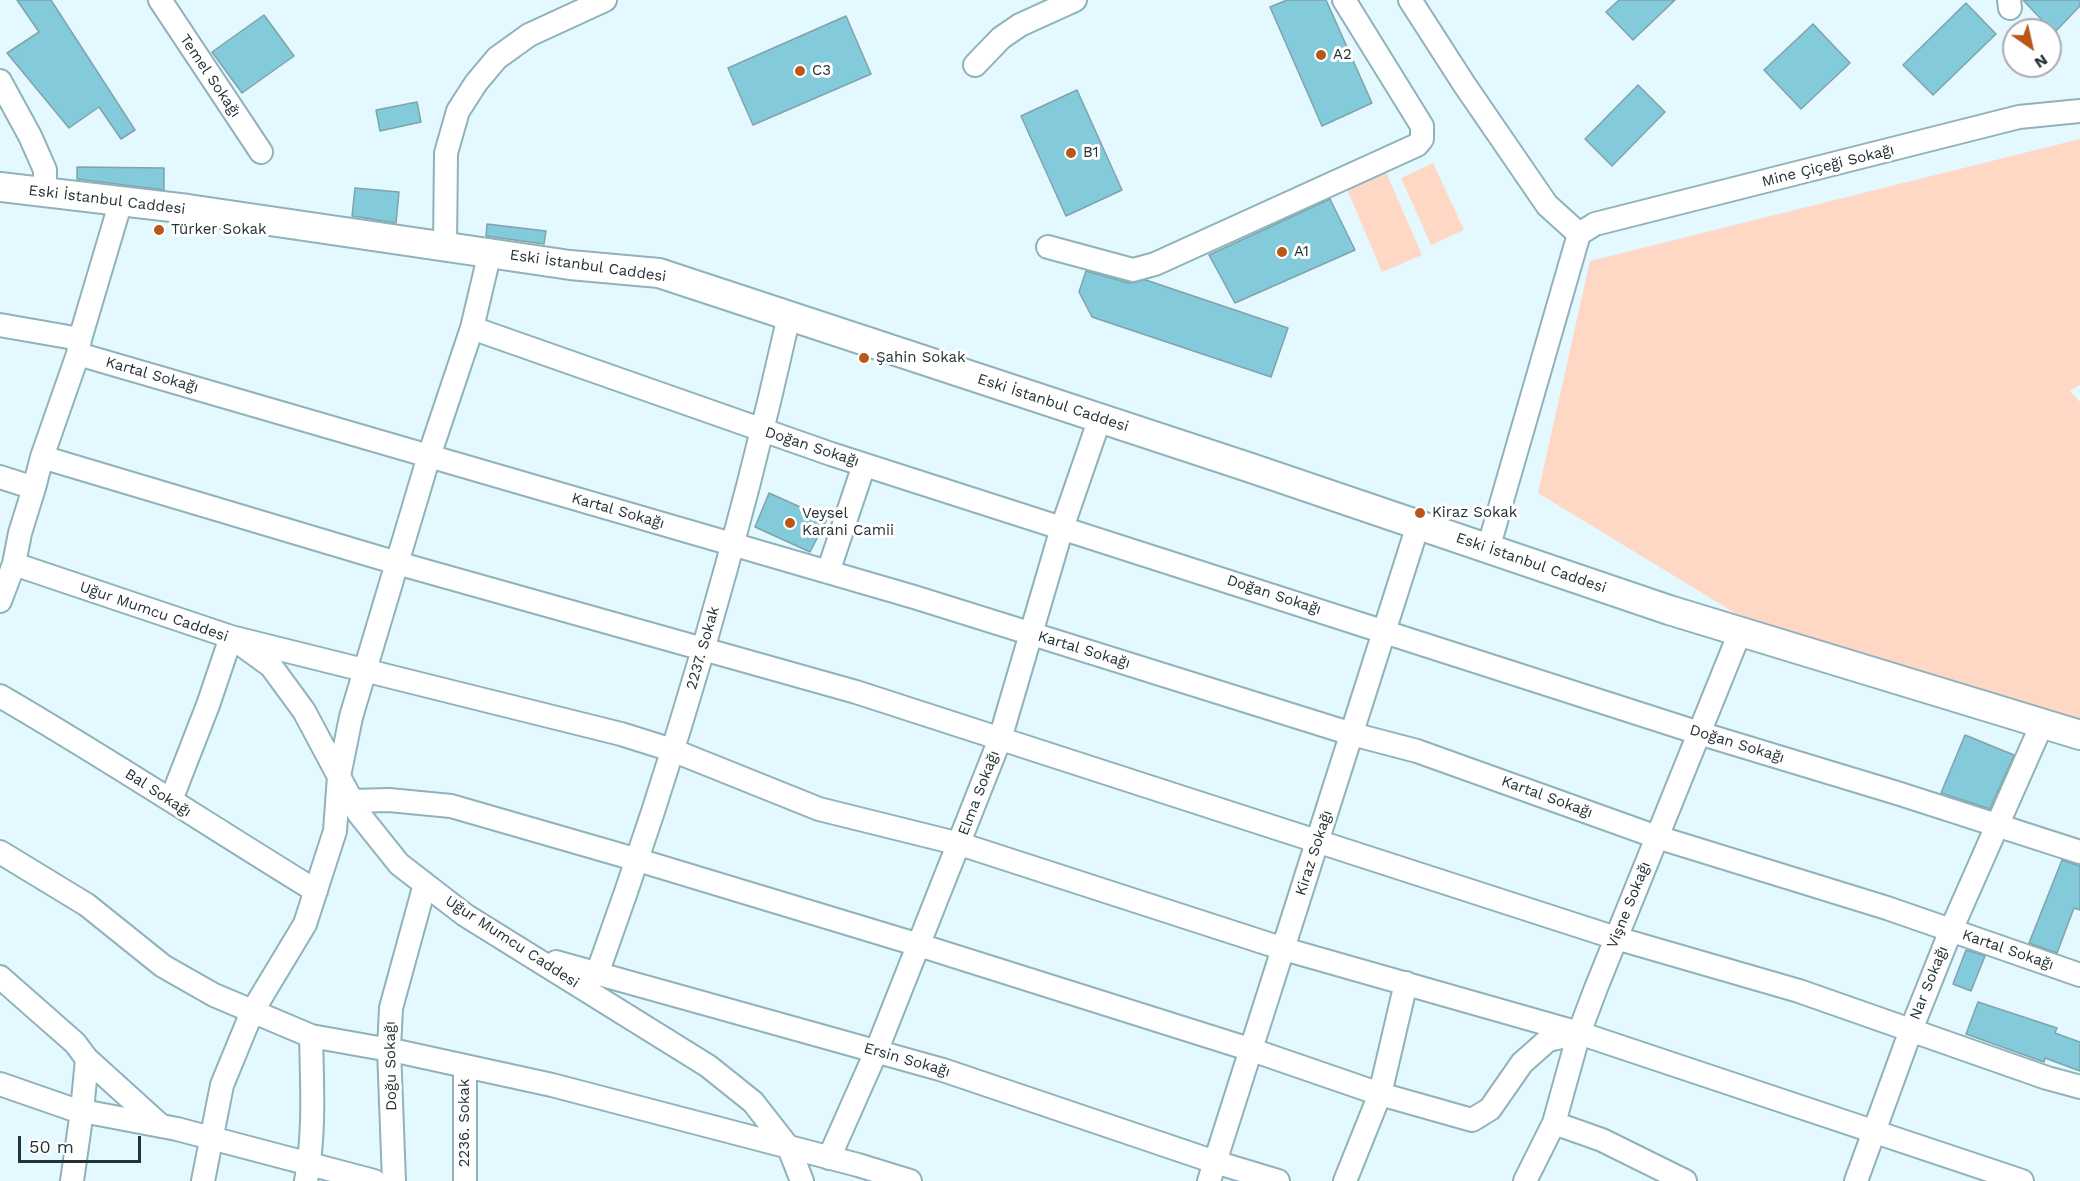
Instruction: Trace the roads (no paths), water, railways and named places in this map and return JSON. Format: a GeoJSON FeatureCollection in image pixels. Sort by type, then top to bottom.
{"type":"FeatureCollection","features":[{"type":"Feature","properties":{"kind":"main road","name":"Eski İstanbul Caddesi"},"geometry":{"type":"LineString","coordinates":[[0,187],[199,211],[570,265],[659,273],[1100,418],[1669,610],[2080,735]]}},
{"type":"Feature","properties":{"kind":"street","name":"Temel Sokağı"},"geometry":{"type":"LineString","coordinates":[[160,0],[261,152]]}},
{"type":"Feature","properties":{"kind":"street"},"geometry":{"type":"LineString","coordinates":[[445,246],[446,153],[458,111],[497,58],[529,35],[605,0]]}},
{"type":"Feature","properties":{"kind":"street"},"geometry":{"type":"LineString","coordinates":[[975,65],[1001,39],[1020,25],[1075,0]]}},
{"type":"Feature","properties":{"kind":"street"},"geometry":{"type":"LineString","coordinates":[[1048,247],[1133,270],[1155,264],[1418,145],[1422,139],[1422,126],[1344,0]]}},
{"type":"Feature","properties":{"kind":"street"},"geometry":{"type":"LineString","coordinates":[[1410,0],[1547,205],[1579,234],[1488,549]]}},
{"type":"Feature","properties":{"kind":"street"},"geometry":{"type":"LineString","coordinates":[[0,81],[30,136],[45,170],[45,193]]}},
{"type":"Feature","properties":{"kind":"street","name":"Mine Çiçeği Sokağı"},"geometry":{"type":"LineString","coordinates":[[1579,234],[1595,224],[2019,117],[2080,111]]}},
{"type":"Feature","properties":{"kind":"street"},"geometry":{"type":"LineString","coordinates":[[0,601],[14,564],[20,533],[42,457],[79,347],[121,201]]}},
{"type":"Feature","properties":{"kind":"street"},"geometry":{"type":"LineString","coordinates":[[203,1181],[222,1085],[252,1012],[304,924],[335,831],[339,776],[351,717],[429,456],[472,328],[490,252]]}},
{"type":"Feature","properties":{"kind":"street","name":"2237. Sokak"},"geometry":{"type":"LineString","coordinates":[[597,974],[638,860],[703,649],[763,431],[789,316]]}},
{"type":"Feature","properties":{"kind":"street","name":"Kartal Sokağı"},"geometry":{"type":"LineString","coordinates":[[0,326],[79,347],[429,456],[828,572],[1352,734],[1417,751],[1657,837],[1887,908],[2080,975]]}},
{"type":"Feature","properties":{"kind":"street","name":"Doğan Sokağı"},"geometry":{"type":"LineString","coordinates":[[472,328],[864,465],[1699,733],[2080,852]]}},
{"type":"Feature","properties":{"kind":"street","name":"Elma Sokağı"},"geometry":{"type":"LineString","coordinates":[[829,1158],[876,1052],[1000,739],[1029,633],[1100,418]]}},
{"type":"Feature","properties":{"kind":"street"},"geometry":{"type":"LineString","coordinates":[[42,457],[397,563],[856,692],[1616,938],[1800,991],[2047,1078],[2080,1087]]}},
{"type":"Feature","properties":{"kind":"street"},"geometry":{"type":"LineString","coordinates":[[828,572],[864,465]]}},
{"type":"Feature","properties":{"kind":"street"},"geometry":{"type":"LineString","coordinates":[[0,477],[34,488]]}},
{"type":"Feature","properties":{"kind":"street","name":"Kiraz Sokağı"},"geometry":{"type":"LineString","coordinates":[[1212,1172],[1418,525]]}},
{"type":"Feature","properties":{"kind":"street","name":"Uğur Mumcu Caddesi"},"geometry":{"type":"LineString","coordinates":[[14,564],[231,637],[271,666],[303,711],[359,813],[399,864],[465,915],[708,1066],[753,1102],[789,1148],[802,1181]]}},
{"type":"Feature","properties":{"kind":"street","name":"Vişne Sokağı"},"geometry":{"type":"LineString","coordinates":[[1525,1181],[1554,1123],[1579,1033],[1740,632]]}},
{"type":"Feature","properties":{"kind":"street"},"geometry":{"type":"LineString","coordinates":[[171,800],[208,705],[231,637],[621,734],[672,750],[819,809],[960,844],[1284,948],[1579,1033],[2022,1181]]}},
{"type":"Feature","properties":{"kind":"street","name":"Bal Sokağı"},"geometry":{"type":"LineString","coordinates":[[0,696],[316,891]]}},
{"type":"Feature","properties":{"kind":"street","name":"Nar Sokağı"},"geometry":{"type":"LineString","coordinates":[[1856,1181],[1911,1030],[1951,930],[2042,724]]}},
{"type":"Feature","properties":{"kind":"street"},"geometry":{"type":"LineString","coordinates":[[353,801],[389,800],[451,806],[919,945],[1252,1050],[1380,1094],[1472,1120],[1490,1110],[1522,1063],[1548,1040],[1579,1033]]}},
{"type":"Feature","properties":{"kind":"street"},"geometry":{"type":"LineString","coordinates":[[0,852],[87,905],[163,966],[214,995],[311,1036],[389,1049],[552,1085],[910,1181]]}},
{"type":"Feature","properties":{"kind":"street","name":"Doğu Sokağı"},"geometry":{"type":"LineString","coordinates":[[394,1181],[389,1049],[391,1008],[425,884]]}},
{"type":"Feature","properties":{"kind":"street","name":"Ersin Sokağı"},"geometry":{"type":"LineString","coordinates":[[531,955],[944,1070],[1212,1172],[1278,1181]]}},
{"type":"Feature","properties":{"kind":"street"},"geometry":{"type":"LineString","coordinates":[[0,977],[75,1043],[87,1059],[161,1126]]}},
{"type":"Feature","properties":{"kind":"street"},"geometry":{"type":"LineString","coordinates":[[1345,1181],[1380,1094],[1406,984]]}},
{"type":"Feature","properties":{"kind":"street"},"geometry":{"type":"LineString","coordinates":[[308,1173],[313,1117],[311,1036]]}},
{"type":"Feature","properties":{"kind":"street"},"geometry":{"type":"LineString","coordinates":[[72,1181],[87,1059]]}},
{"type":"Feature","properties":{"kind":"street","name":"2236. Sokak"},"geometry":{"type":"LineString","coordinates":[[465,1066],[465,1181]]}},
{"type":"Feature","properties":{"kind":"street"},"geometry":{"type":"LineString","coordinates":[[0,1084],[82,1111],[211,1138],[308,1173],[374,1181]]}},
{"type":"Feature","properties":{"kind":"street"},"geometry":{"type":"LineString","coordinates":[[1554,1123],[1602,1140],[1685,1181]]}},
{"type":"Feature","properties":{"kind":"place","name":"A2"},"geometry":{"type":"Point","coordinates":[1321,55]}},
{"type":"Feature","properties":{"kind":"place","name":"C3"},"geometry":{"type":"Point","coordinates":[800,71]}},
{"type":"Feature","properties":{"kind":"place","name":"B1"},"geometry":{"type":"Point","coordinates":[1071,153]}},
{"type":"Feature","properties":{"kind":"place","name":"Türker Sokak"},"geometry":{"type":"Point","coordinates":[159,230]}},
{"type":"Feature","properties":{"kind":"place","name":"A1"},"geometry":{"type":"Point","coordinates":[1282,252]}},
{"type":"Feature","properties":{"kind":"place","name":"Şahin Sokak"},"geometry":{"type":"Point","coordinates":[864,358]}},
{"type":"Feature","properties":{"kind":"place","name":"Kiraz Sokak"},"geometry":{"type":"Point","coordinates":[1420,513]}},
{"type":"Feature","properties":{"kind":"place","name":"Veysel Karani Camii"},"geometry":{"type":"Point","coordinates":[790,523]}}]}
